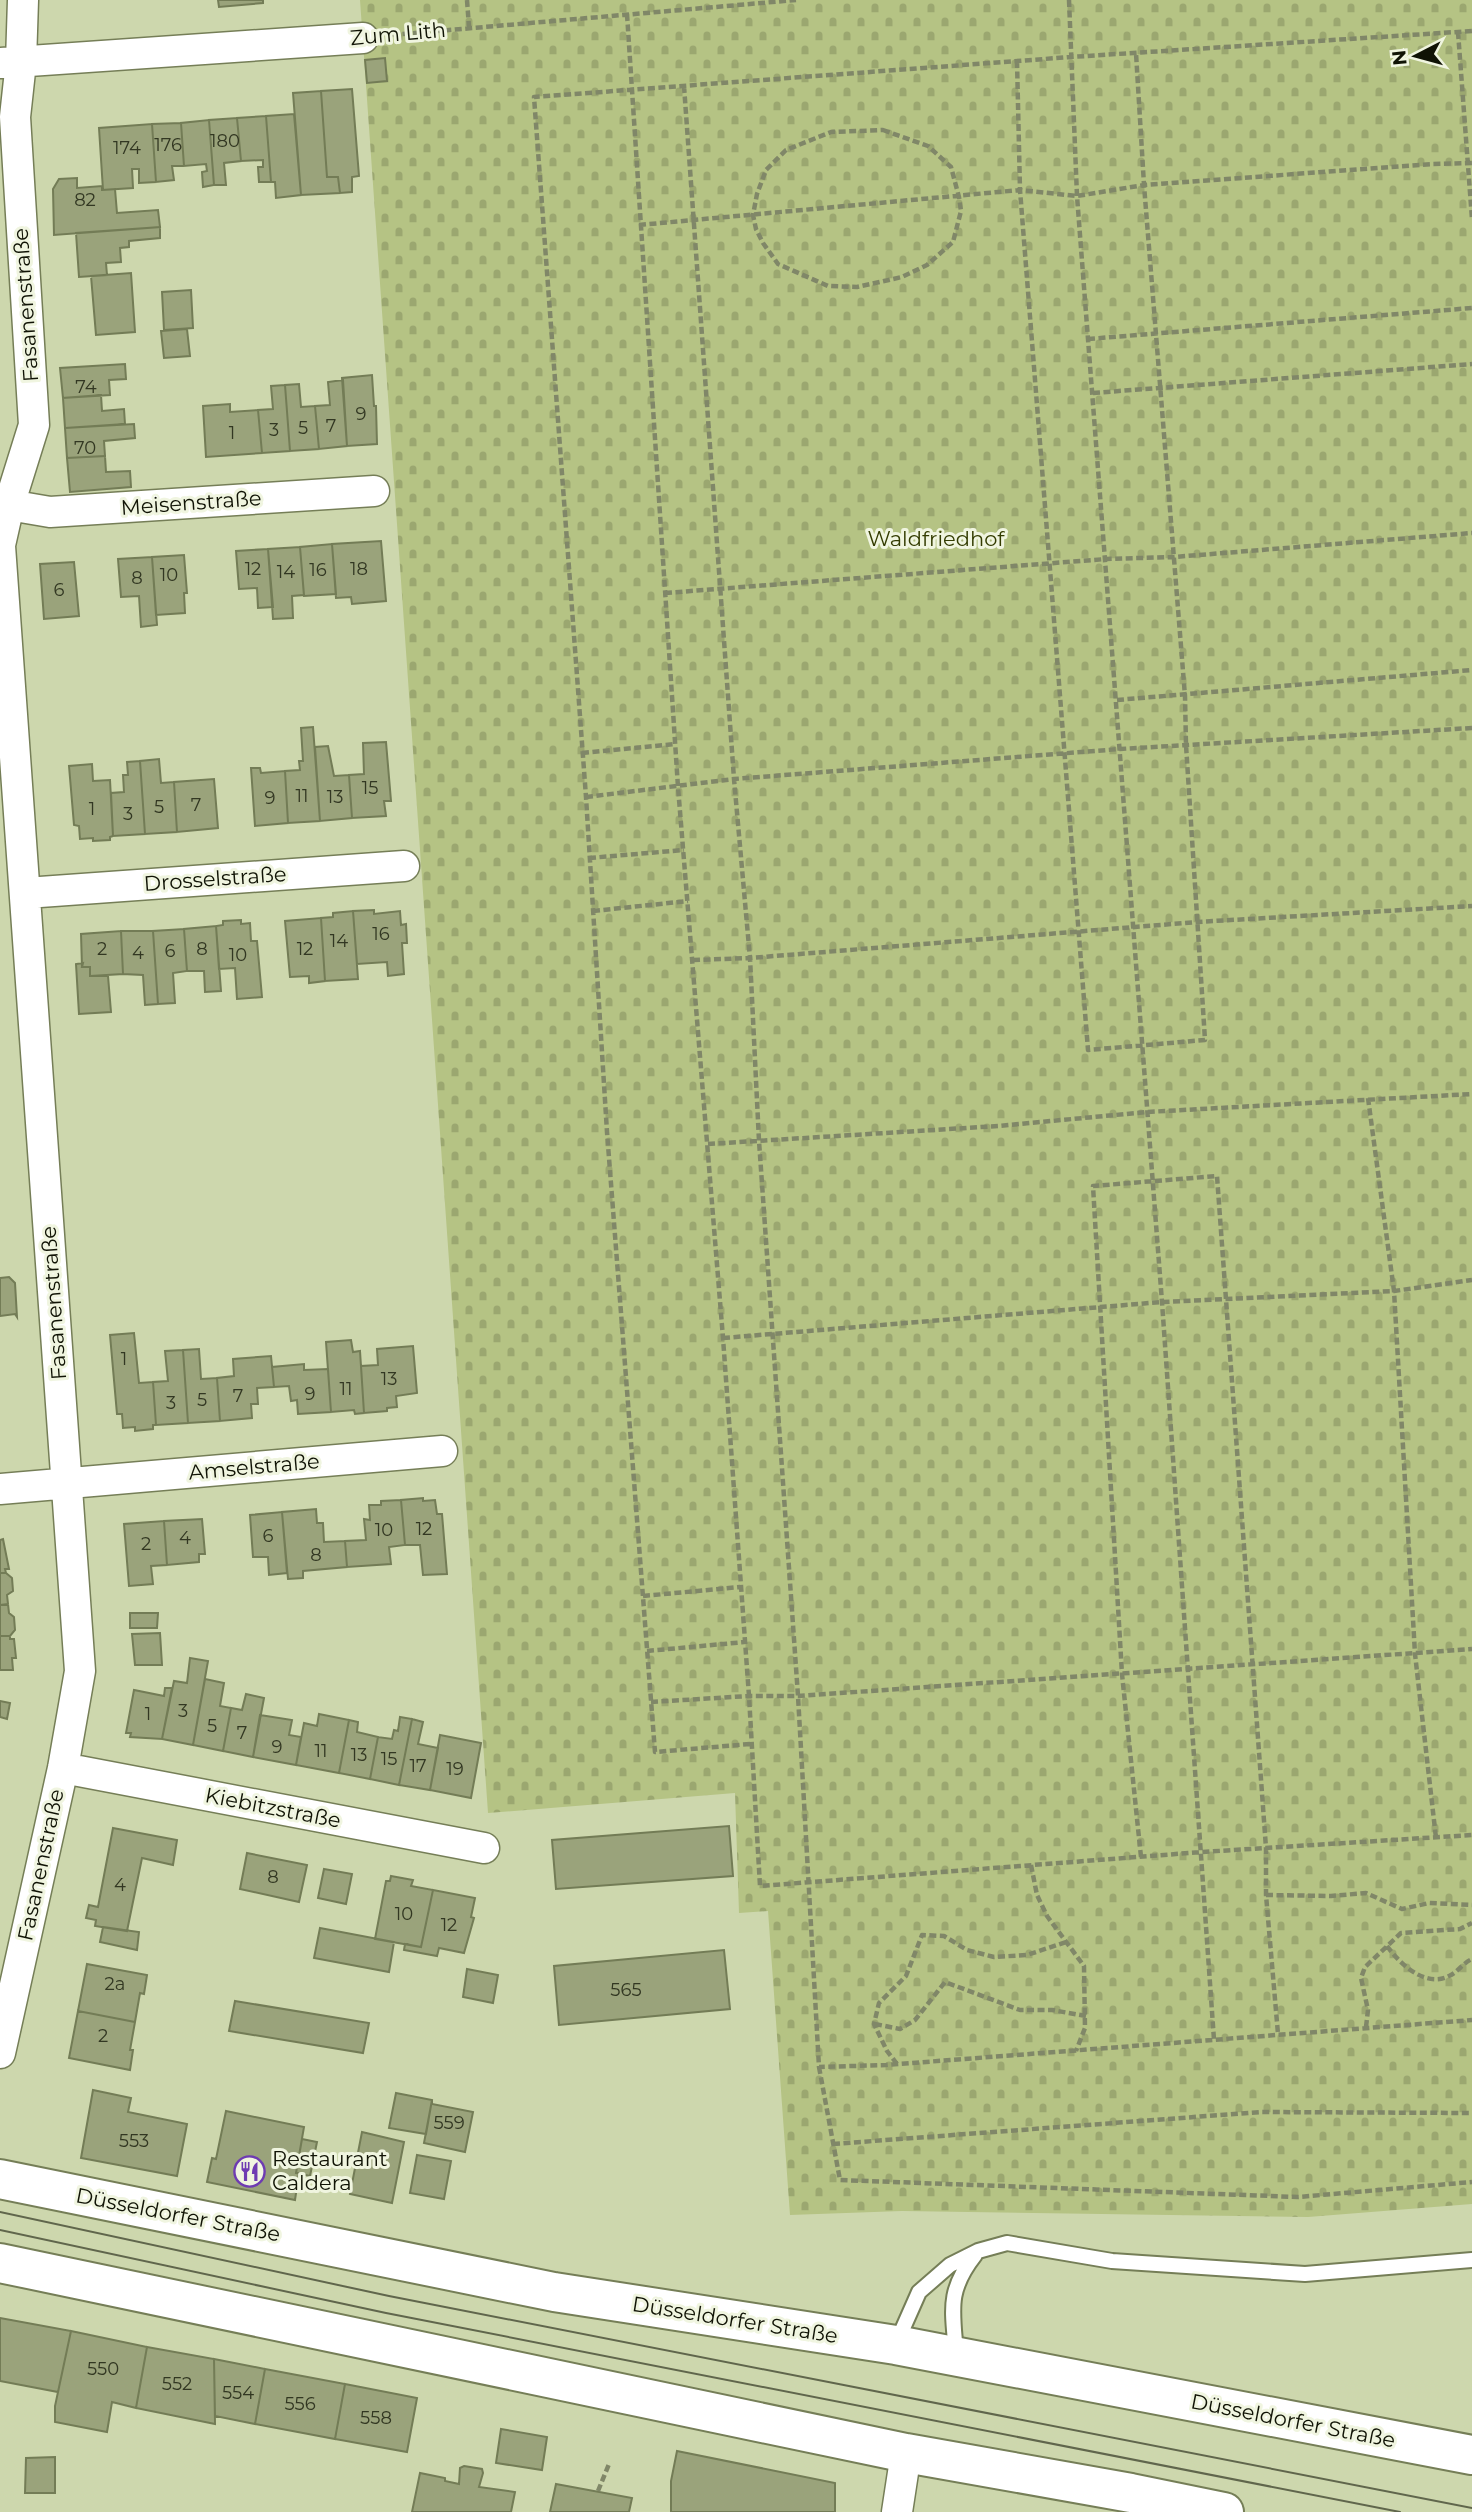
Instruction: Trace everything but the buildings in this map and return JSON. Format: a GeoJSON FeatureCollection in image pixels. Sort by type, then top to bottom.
{"type":"FeatureCollection","features":[{"type":"Feature","properties":{"kind":"main road","name":"Düsseldorfer Straße"},"geometry":{"type":"LineString","coordinates":[[0,2179],[554,2292],[895,2345],[1472,2455]]}},
{"type":"Feature","properties":{"kind":"main road"},"geometry":{"type":"LineString","coordinates":[[0,2263],[906,2452],[1224,2512]]}},
{"type":"Feature","properties":{"kind":"street","name":"Fasanenstraße"},"geometry":{"type":"LineString","coordinates":[[0,2053],[63,1768],[80,1671],[0,545],[9,505],[34,425],[10,62],[23,0]]}},
{"type":"Feature","properties":{"kind":"street","name":"Zum Lith"},"geometry":{"type":"LineString","coordinates":[[10,62],[363,38]]}},
{"type":"Feature","properties":{"kind":"street","name":"Meisenstraße"},"geometry":{"type":"LineString","coordinates":[[9,505],[50,512],[374,491]]}},
{"type":"Feature","properties":{"kind":"street","name":"Drosselstraße"},"geometry":{"type":"LineString","coordinates":[[26,893],[404,866]]}},
{"type":"Feature","properties":{"kind":"street","name":"Amselstraße"},"geometry":{"type":"LineString","coordinates":[[0,1489],[442,1451]]}},
{"type":"Feature","properties":{"kind":"street","name":"Kiebitzstraße"},"geometry":{"type":"LineString","coordinates":[[63,1768],[484,1848]]}},
{"type":"Feature","properties":{"kind":"street"},"geometry":{"type":"LineString","coordinates":[[897,2512],[906,2452]]}},
{"type":"Feature","properties":{"kind":"lane"},"geometry":{"type":"LineString","coordinates":[[895,2345],[919,2292],[950,2265],[978,2251],[1007,2243],[1112,2261],[1305,2274],[1472,2260]]}},
{"type":"Feature","properties":{"kind":"lane"},"geometry":{"type":"LineString","coordinates":[[956,2356],[952,2296],[962,2272],[978,2251]]}},
{"type":"Feature","properties":{"kind":"path"},"geometry":{"type":"LineString","coordinates":[[467,0],[469,27]]}},
{"type":"Feature","properties":{"kind":"path","name":"Zum Lith"},"geometry":{"type":"LineString","coordinates":[[363,38],[796,0]]}},
{"type":"Feature","properties":{"kind":"path"},"geometry":{"type":"LineString","coordinates":[[1069,0],[1077,196],[1162,1302],[1214,2040]]}},
{"type":"Feature","properties":{"kind":"path"},"geometry":{"type":"LineString","coordinates":[[627,13],[678,787],[723,1338],[760,1886],[1202,1852],[1472,1835]]}},
{"type":"Feature","properties":{"kind":"path"},"geometry":{"type":"LineString","coordinates":[[750,1744],[655,1752],[607,1132],[586,797],[534,97],[1071,57],[1472,31]]}},
{"type":"Feature","properties":{"kind":"path"},"geometry":{"type":"LineString","coordinates":[[1458,32],[1470,163],[1472,219]]}},
{"type":"Feature","properties":{"kind":"path"},"geometry":{"type":"LineString","coordinates":[[1017,61],[1020,190],[1088,1049],[1205,1040],[1185,696],[1136,53]]}},
{"type":"Feature","properties":{"kind":"path"},"geometry":{"type":"LineString","coordinates":[[684,86],[734,779],[750,958],[759,1141],[798,1696],[819,2067],[840,2180],[1298,2197],[1472,2182]]}},
{"type":"Feature","properties":{"kind":"path"},"geometry":{"type":"LineString","coordinates":[[883,130],[928,146],[951,167],[959,197],[961,211],[953,242],[927,265],[902,276],[858,287],[828,286],[778,264],[763,243],[753,215],[766,170],[786,150],[831,132],[883,130]]}},
{"type":"Feature","properties":{"kind":"path"},"geometry":{"type":"LineString","coordinates":[[639,225],[1020,190],[1077,196],[1144,185],[1470,163]]}},
{"type":"Feature","properties":{"kind":"path"},"geometry":{"type":"LineString","coordinates":[[1088,339],[1472,308]]}},
{"type":"Feature","properties":{"kind":"path"},"geometry":{"type":"LineString","coordinates":[[1093,393],[1472,364]]}},
{"type":"Feature","properties":{"kind":"path"},"geometry":{"type":"LineString","coordinates":[[665,593],[1472,533]]}},
{"type":"Feature","properties":{"kind":"path"},"geometry":{"type":"LineString","coordinates":[[1117,700],[1472,670]]}},
{"type":"Feature","properties":{"kind":"path"},"geometry":{"type":"LineString","coordinates":[[586,797],[734,779],[1120,749],[1472,728]]}},
{"type":"Feature","properties":{"kind":"path"},"geometry":{"type":"LineString","coordinates":[[582,753],[676,744]]}},
{"type":"Feature","properties":{"kind":"path"},"geometry":{"type":"LineString","coordinates":[[589,858],[684,850]]}},
{"type":"Feature","properties":{"kind":"path"},"geometry":{"type":"LineString","coordinates":[[593,911],[688,901]]}},
{"type":"Feature","properties":{"kind":"path"},"geometry":{"type":"LineString","coordinates":[[692,960],[750,958],[1197,922],[1472,906]]}},
{"type":"Feature","properties":{"kind":"path"},"geometry":{"type":"LineString","coordinates":[[708,1144],[999,1126],[1147,1112],[1472,1094]]}},
{"type":"Feature","properties":{"kind":"path"},"geometry":{"type":"LineString","coordinates":[[1367,1098],[1394,1291],[1415,1654],[1436,1838]]}},
{"type":"Feature","properties":{"kind":"path"},"geometry":{"type":"LineString","coordinates":[[1141,1857],[1122,1674],[1093,1186],[1217,1176],[1266,1848],[1266,1895],[1278,2034]]}},
{"type":"Feature","properties":{"kind":"path"},"geometry":{"type":"LineString","coordinates":[[723,1338],[1162,1302],[1394,1291],[1472,1280]]}},
{"type":"Feature","properties":{"kind":"path"},"geometry":{"type":"LineString","coordinates":[[643,1596],[740,1587]]}},
{"type":"Feature","properties":{"kind":"path"},"geometry":{"type":"LineString","coordinates":[[647,1651],[745,1642]]}},
{"type":"Feature","properties":{"kind":"path"},"geometry":{"type":"LineString","coordinates":[[651,1703],[749,1696],[798,1696],[1472,1649]]}},
{"type":"Feature","properties":{"kind":"path"},"geometry":{"type":"LineString","coordinates":[[1031,1865],[1037,1895],[1048,1916],[1084,1966],[1085,2028],[1076,2051]]}},
{"type":"Feature","properties":{"kind":"path"},"geometry":{"type":"LineString","coordinates":[[1266,1895],[1331,1896],[1366,1893],[1402,1909],[1429,1903],[1472,1905]]}},
{"type":"Feature","properties":{"kind":"path"},"geometry":{"type":"LineString","coordinates":[[1366,2027],[1368,2010],[1361,1978],[1364,1967],[1401,1933],[1460,1929],[1472,1923]]}},
{"type":"Feature","properties":{"kind":"path"},"geometry":{"type":"LineString","coordinates":[[897,2064],[887,2051],[874,2024],[880,2003],[906,1976],[922,1936],[944,1936],[967,1950],[995,1957],[1027,1955],[1066,1942]]}},
{"type":"Feature","properties":{"kind":"path"},"geometry":{"type":"LineString","coordinates":[[1387,1946],[1412,1973],[1430,1978],[1448,1977],[1472,1959]]}},
{"type":"Feature","properties":{"kind":"path"},"geometry":{"type":"LineString","coordinates":[[874,2024],[900,2029],[915,2020],[945,1982],[1020,2010],[1052,2010],[1086,2015]]}},
{"type":"Feature","properties":{"kind":"path"},"geometry":{"type":"LineString","coordinates":[[819,2067],[897,2064],[1472,2020]]}},
{"type":"Feature","properties":{"kind":"path"},"geometry":{"type":"LineString","coordinates":[[833,2144],[1261,2112],[1472,2113]]}},
{"type":"Feature","properties":{"kind":"path"},"geometry":{"type":"LineString","coordinates":[[598,2491],[609,2464]]}},
{"type":"Feature","properties":{"kind":"green space","name":"Waldfriedhof"},"geometry":{"type":"Polygon","coordinates":[[[360,0],[1472,0],[1472,2204],[1308,2217],[902,2211],[790,2215],[768,1911],[739,1913],[735,1793],[488,1813],[360,0]]]}},
{"type":"Feature","properties":{"kind":"tram line"},"geometry":{"type":"LineString","coordinates":[[0,2212],[389,2296],[1472,2508]]}},
{"type":"Feature","properties":{"kind":"tram line"},"geometry":{"type":"LineString","coordinates":[[0,2230],[386,2313],[1400,2512]]}},
{"type":"Feature","properties":{"kind":"place","name":"Restaurant Caldera"},"geometry":{"type":"Point","coordinates":[249,2171]}}]}
